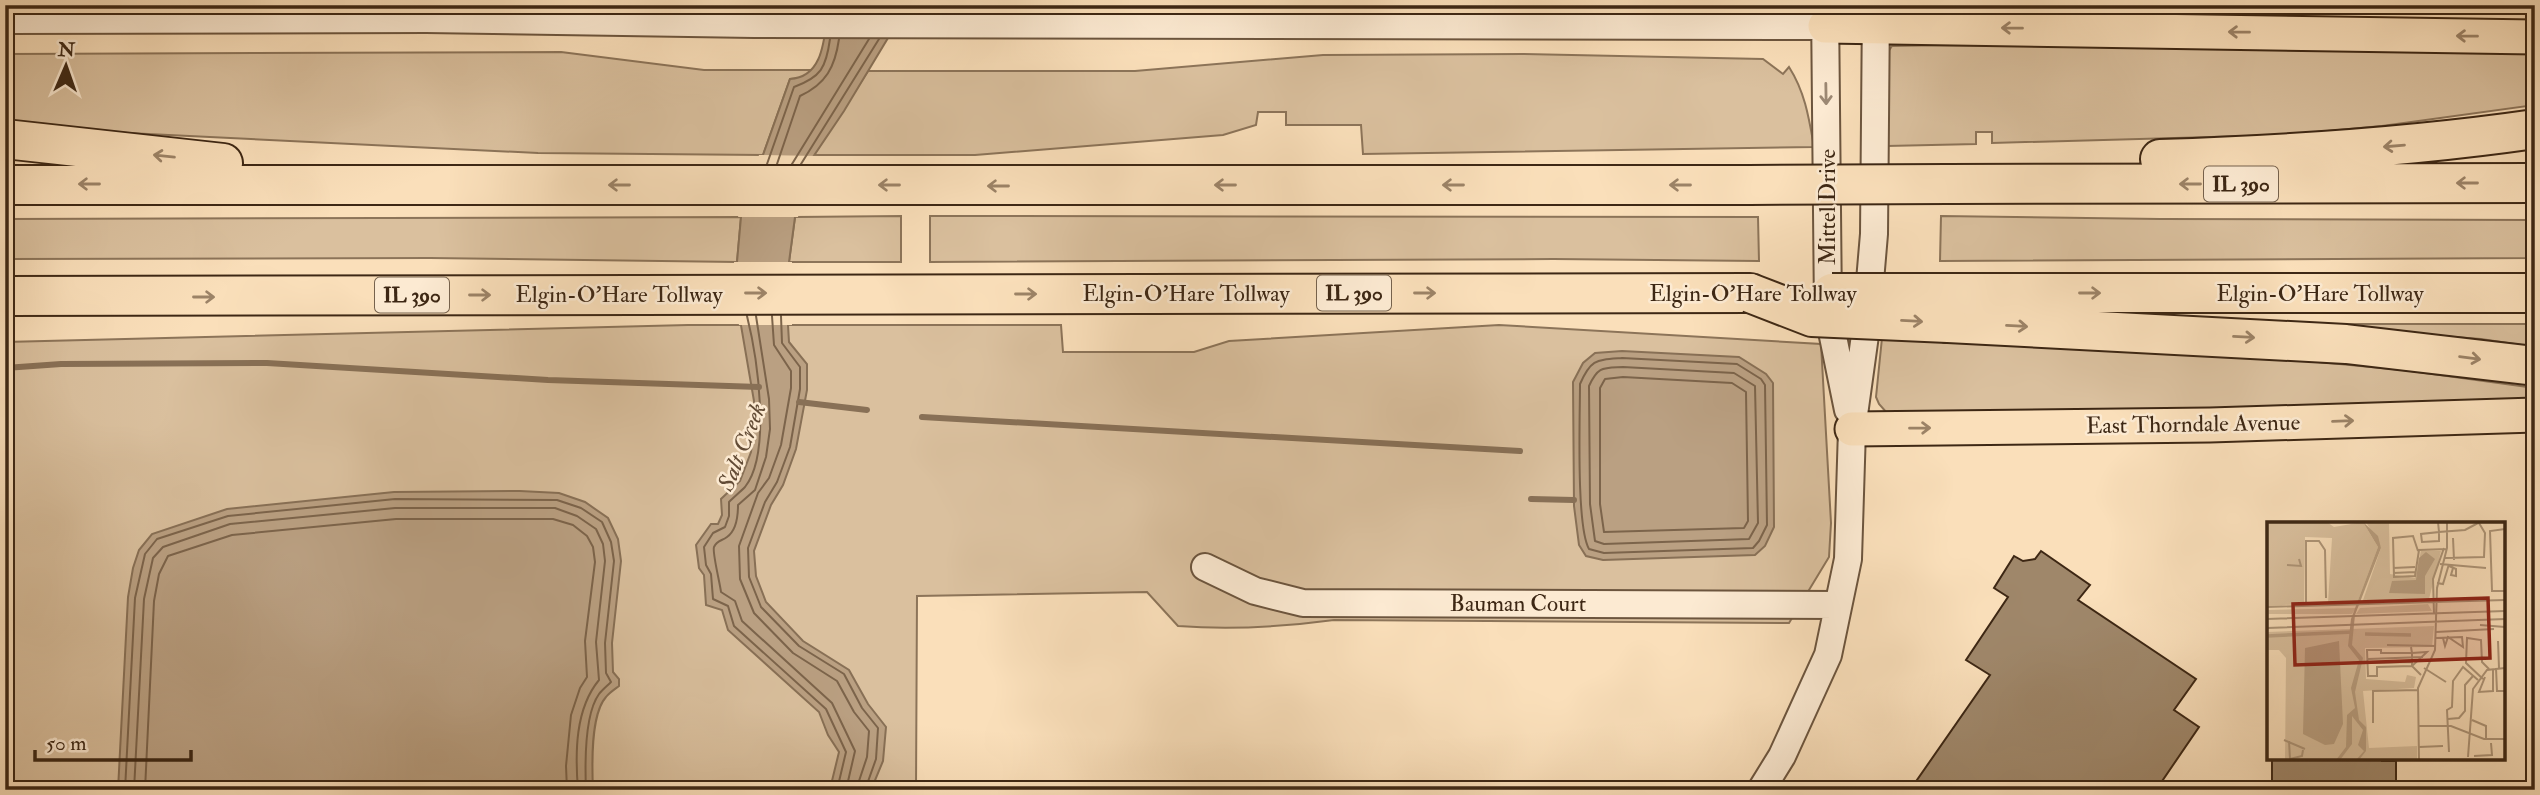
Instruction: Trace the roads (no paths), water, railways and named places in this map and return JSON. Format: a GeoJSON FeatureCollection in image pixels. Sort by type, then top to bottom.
{"type":"FeatureCollection","features":[{"type":"Feature","properties":{"kind":"highway"},"geometry":{"type":"LineString","coordinates":[[1987,184],[2062,162],[2316,152],[2450,141],[2535,128]]}},
{"type":"Feature","properties":{"kind":"highway"},"geometry":{"type":"LineString","coordinates":[[5,139],[427,184]]}},
{"type":"Feature","properties":{"kind":"highway","name":"IL 390"},"geometry":{"type":"LineString","coordinates":[[5,184],[957,186],[2535,183]]}},
{"type":"Feature","properties":{"kind":"highway","name":"Elgin-O'Hare Tollway"},"geometry":{"type":"LineString","coordinates":[[5,296],[136,298],[688,293],[1750,293],[1949,308],[2535,293]]}},
{"type":"Feature","properties":{"kind":"highway"},"geometry":{"type":"LineString","coordinates":[[5,307],[136,298]]}},
{"type":"Feature","properties":{"kind":"highway"},"geometry":{"type":"LineString","coordinates":[[1949,308],[2346,344],[2535,366]]}},
{"type":"Feature","properties":{"kind":"main road"},"geometry":{"type":"LineString","coordinates":[[1825,16],[1876,15],[2535,37]]}},
{"type":"Feature","properties":{"kind":"main road","name":"East Thorndale Avenue"},"geometry":{"type":"LineString","coordinates":[[1852,429],[2210,425],[2535,415]]}},
{"type":"Feature","properties":{"kind":"street","name":"Mittel Drive"},"geometry":{"type":"LineString","coordinates":[[1761,790],[1783,756],[1828,655],[1848,559],[1852,429],[1866,328],[1874,234],[1876,15]]}},
{"type":"Feature","properties":{"kind":"street","name":"Mittel Drive"},"geometry":{"type":"LineString","coordinates":[[1825,16],[1828,312],[1852,429]]}},
{"type":"Feature","properties":{"kind":"street"},"geometry":{"type":"LineString","coordinates":[[5,20],[426,19],[934,24],[1825,16]]}},
{"type":"Feature","properties":{"kind":"street","name":"Bauman Court"},"geometry":{"type":"LineString","coordinates":[[1205,567],[1255,591],[1303,603],[1838,605]]}},
{"type":"Feature","properties":{"kind":"water"},"geometry":{"type":"Polygon","coordinates":[[[829,5],[902,5],[897,23],[807,166],[795,217],[789,262],[788,325],[789,342],[807,364],[807,390],[796,449],[754,551],[756,576],[766,602],[803,641],[849,670],[868,704],[886,727],[883,761],[871,790],[830,789],[839,752],[828,735],[819,712],[728,630],[722,610],[706,605],[704,575],[699,568],[696,545],[711,524],[718,524],[722,515],[721,499],[740,481],[751,452],[754,401],[738,308],[737,262],[741,217],[790,79],[811,71],[817,62],[824,40],[829,5]]]}},
{"type":"Feature","properties":{"kind":"water"},"geometry":{"type":"Polygon","coordinates":[[[1622,351],[1739,357],[1766,374],[1773,383],[1774,527],[1765,546],[1755,555],[1603,560],[1586,556],[1579,545],[1574,506],[1573,382],[1583,363],[1595,353],[1622,351]]]}},
{"type":"Feature","properties":{"kind":"water"},"geometry":{"type":"Polygon","coordinates":[[[394,492],[559,493],[585,502],[608,518],[618,539],[621,561],[612,643],[613,672],[619,679],[619,686],[606,697],[597,716],[593,742],[593,790],[118,790],[128,597],[139,550],[152,534],[227,509],[394,492]]]}},
{"type":"Feature","properties":{"kind":"waterway"},"geometry":{"type":"LineString","coordinates":[[5,368],[61,364],[267,363],[548,380],[759,387]]}},
{"type":"Feature","properties":{"kind":"waterway"},"geometry":{"type":"LineString","coordinates":[[799,402],[867,410]]}},
{"type":"Feature","properties":{"kind":"waterway"},"geometry":{"type":"LineString","coordinates":[[922,417],[1520,451]]}},
{"type":"Feature","properties":{"kind":"waterway"},"geometry":{"type":"LineString","coordinates":[[1531,499],[1574,500]]}},
{"type":"Feature","properties":{"kind":"water label","name":"Salt Creek"},"geometry":{"type":"Point","coordinates":[742,447]}}]}
